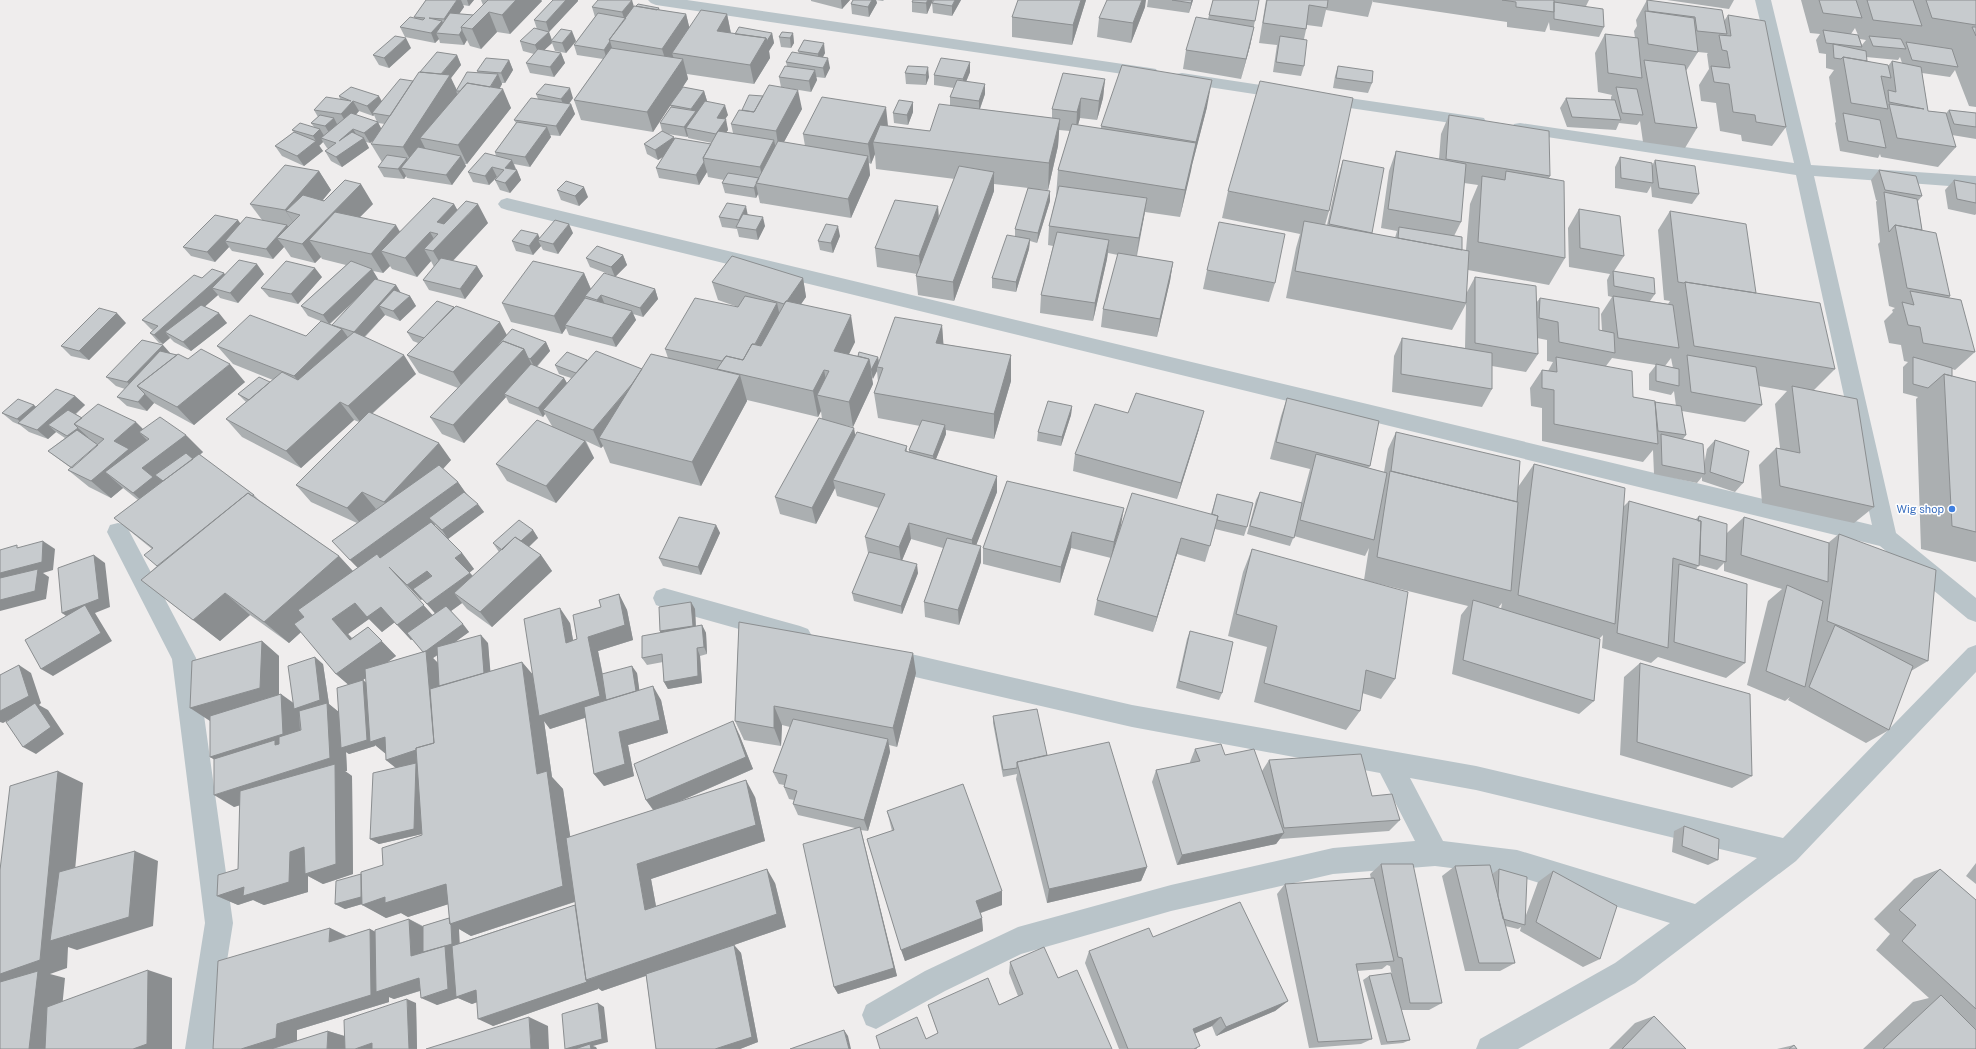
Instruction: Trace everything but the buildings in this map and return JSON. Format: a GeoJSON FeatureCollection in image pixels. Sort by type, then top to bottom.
{"type":"FeatureCollection","features":[{"type":"Feature","properties":{"kind":"street"},"geometry":{"type":"LineString","coordinates":[[656,0],[1804,170],[1976,182]]}},
{"type":"Feature","properties":{"kind":"street"},"geometry":{"type":"LineString","coordinates":[[1763,0],[1804,170],[1886,538]]}},
{"type":"Feature","properties":{"kind":"street"},"geometry":{"type":"LineString","coordinates":[[507,204],[1886,538],[1976,612]]}},
{"type":"Feature","properties":{"kind":"street"},"geometry":{"type":"LineString","coordinates":[[118,532],[184,658],[218,923],[199,1049]]}},
{"type":"Feature","properties":{"kind":"street"},"geometry":{"type":"LineString","coordinates":[[664,598],[822,642]]}},
{"type":"Feature","properties":{"kind":"street"},"geometry":{"type":"LineString","coordinates":[[860,653],[1132,716],[1476,778],[1787,852]]}},
{"type":"Feature","properties":{"kind":"street"},"geometry":{"type":"LineString","coordinates":[[1490,1049],[1625,973],[1787,852],[1976,656]]}},
{"type":"Feature","properties":{"kind":"street"},"geometry":{"type":"LineString","coordinates":[[1388,762],[1435,853]]}},
{"type":"Feature","properties":{"kind":"street"},"geometry":{"type":"LineString","coordinates":[[876,1015],[935,981],[1026,938],[1171,898],[1333,860],[1435,853],[1517,863],[1698,918]]}},
{"type":"Feature","properties":{"kind":"place","name":"Wig shop"},"geometry":{"type":"Point","coordinates":[1952,509]}}]}
